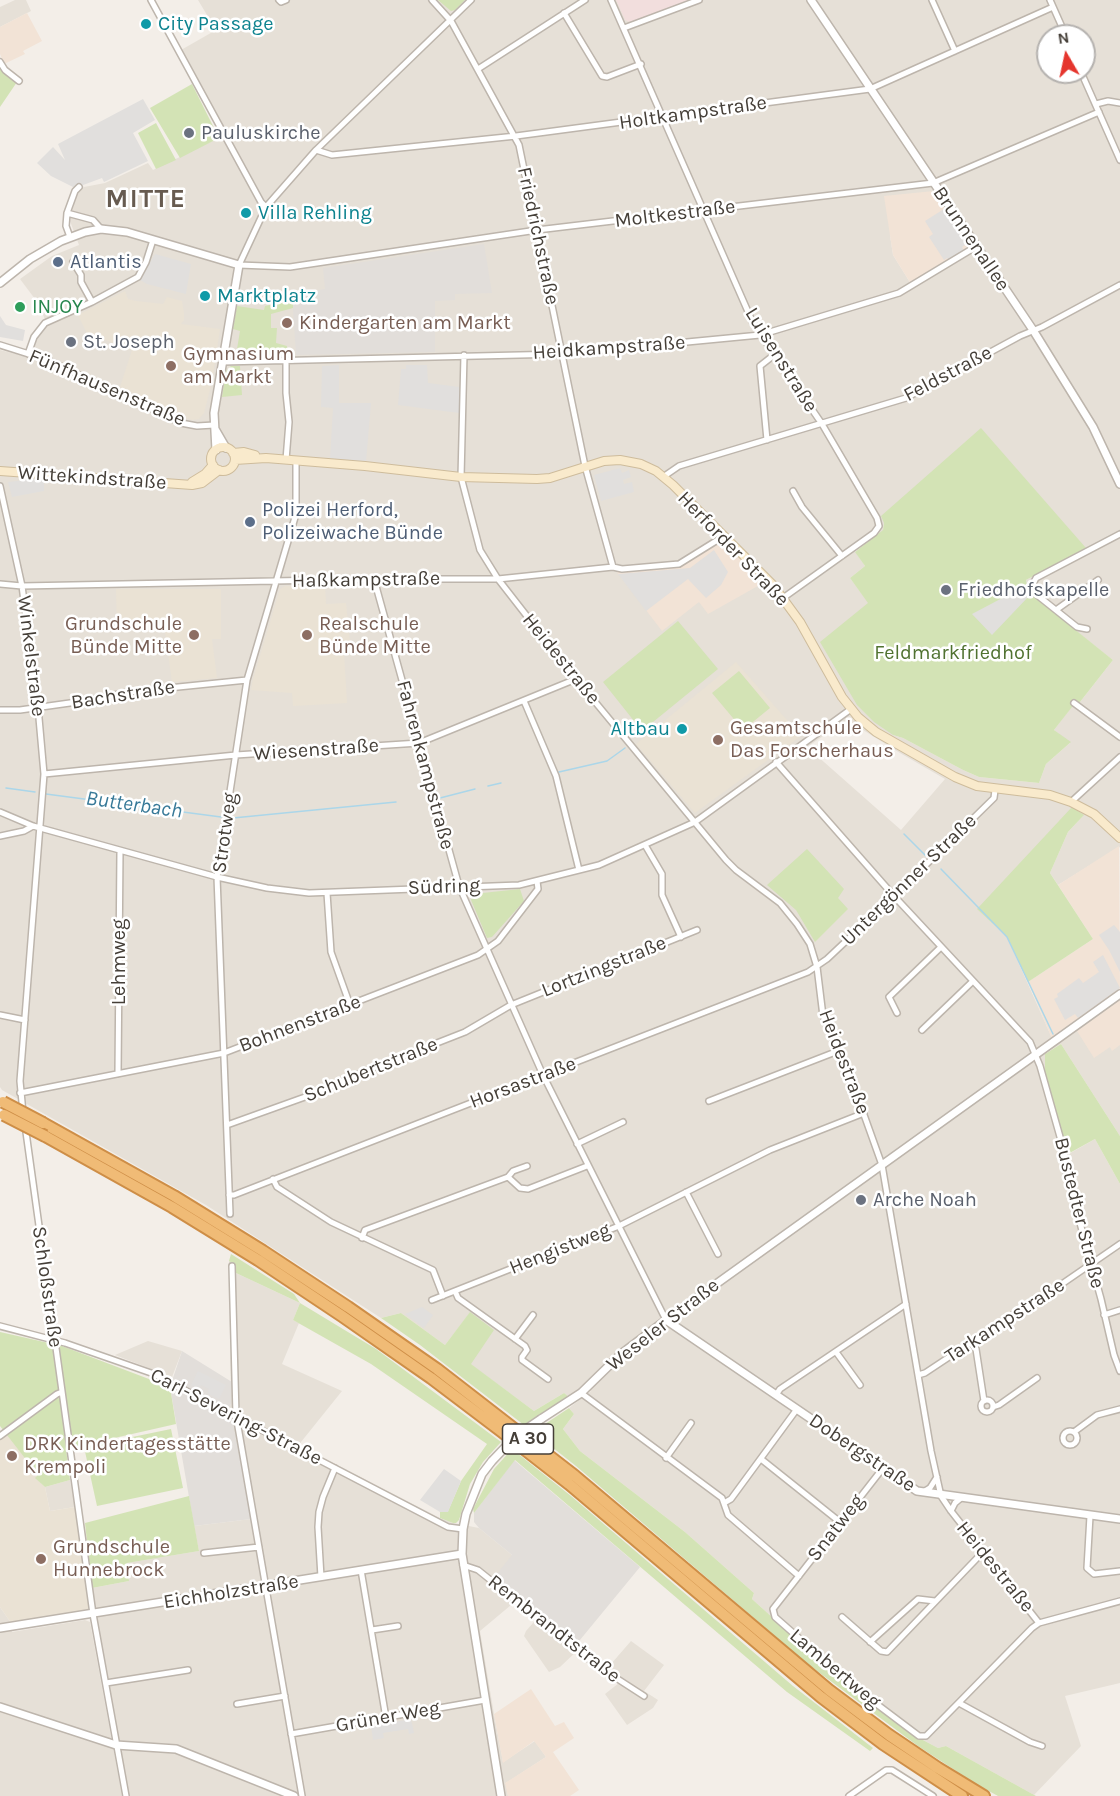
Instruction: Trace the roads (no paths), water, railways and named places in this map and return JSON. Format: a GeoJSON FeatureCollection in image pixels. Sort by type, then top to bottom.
{"type":"FeatureCollection","features":[{"type":"Feature","properties":{"kind":"highway","name":"A 30"},"geometry":{"type":"LineString","coordinates":[[2,1107],[43,1123],[174,1196],[263,1251],[437,1369],[575,1476],[829,1690],[889,1735],[984,1796]]}},
{"type":"Feature","properties":{"kind":"highway","name":"A 30"},"geometry":{"type":"LineString","coordinates":[[2,1107],[45,1136],[162,1201],[258,1260],[431,1378],[569,1484],[821,1697],[883,1744],[962,1796]]}},
{"type":"Feature","properties":{"kind":"main road"},"geometry":{"type":"LineString","coordinates":[[216,450],[231,453],[234,464],[228,470],[216,468],[212,460],[216,450]]}},
{"type":"Feature","properties":{"kind":"main road","name":"Herforder Straße"},"geometry":{"type":"LineString","coordinates":[[231,453],[461,477],[537,480],[550,478],[604,460],[627,460],[642,464],[663,477],[783,598],[800,622],[835,687],[851,709],[876,732],[966,782],[995,790],[1050,795],[1071,802],[1095,814],[1120,838]]}},
{"type":"Feature","properties":{"kind":"main road","name":"Wittekindstraße"},"geometry":{"type":"LineString","coordinates":[[0,471],[185,485],[202,483],[216,468]]}},
{"type":"Feature","properties":{"kind":"street"},"geometry":{"type":"LineString","coordinates":[[151,0],[255,192],[266,207]]}},
{"type":"Feature","properties":{"kind":"street"},"geometry":{"type":"LineString","coordinates":[[279,0],[281,3],[286,0]]}},
{"type":"Feature","properties":{"kind":"street","name":"Friedrichstraße"},"geometry":{"type":"LineString","coordinates":[[432,0],[451,21],[516,136],[585,466],[613,567]]}},
{"type":"Feature","properties":{"kind":"street"},"geometry":{"type":"LineString","coordinates":[[216,450],[214,413],[239,264],[266,207],[316,150],[471,0]]}},
{"type":"Feature","properties":{"kind":"street"},"geometry":{"type":"LineString","coordinates":[[478,69],[585,0]]}},
{"type":"Feature","properties":{"kind":"street","name":"Luisenstraße"},"geometry":{"type":"LineString","coordinates":[[611,0],[760,335],[822,424],[877,518],[879,526],[873,533],[842,556]]}},
{"type":"Feature","properties":{"kind":"street"},"geometry":{"type":"LineString","coordinates":[[624,28],[699,0]]}},
{"type":"Feature","properties":{"kind":"street","name":"Brunnenallee"},"geometry":{"type":"LineString","coordinates":[[811,0],[1033,330],[1094,427],[1120,484]]}},
{"type":"Feature","properties":{"kind":"street"},"geometry":{"type":"LineString","coordinates":[[932,0],[956,51]]}},
{"type":"Feature","properties":{"kind":"street"},"geometry":{"type":"LineString","coordinates":[[1050,0],[1061,24]]}},
{"type":"Feature","properties":{"kind":"street","name":"Holtkampstraße"},"geometry":{"type":"LineString","coordinates":[[316,150],[332,155],[516,136],[870,89],[1053,7]]}},
{"type":"Feature","properties":{"kind":"street"},"geometry":{"type":"LineString","coordinates":[[564,13],[602,76],[607,77],[640,64]]}},
{"type":"Feature","properties":{"kind":"street"},"geometry":{"type":"LineString","coordinates":[[0,62],[5,70],[19,81]]}},
{"type":"Feature","properties":{"kind":"street"},"geometry":{"type":"LineString","coordinates":[[1086,84],[1120,160]]}},
{"type":"Feature","properties":{"kind":"street"},"geometry":{"type":"LineString","coordinates":[[1095,105],[1108,101],[1120,103]]}},
{"type":"Feature","properties":{"kind":"street","name":"Moltkestraße"},"geometry":{"type":"LineString","coordinates":[[239,264],[290,267],[537,230],[933,183],[1099,112]]}},
{"type":"Feature","properties":{"kind":"street"},"geometry":{"type":"LineString","coordinates":[[70,237],[66,226],[67,213],[75,191],[79,187]]}},
{"type":"Feature","properties":{"kind":"street"},"geometry":{"type":"LineString","coordinates":[[67,213],[93,220],[102,230]]}},
{"type":"Feature","properties":{"kind":"street"},"geometry":{"type":"LineString","coordinates":[[0,282],[30,259],[61,241],[102,230],[127,232],[239,264]]}},
{"type":"Feature","properties":{"kind":"street"},"geometry":{"type":"LineString","coordinates":[[28,354],[34,336],[45,322],[92,302],[138,277],[153,240]]}},
{"type":"Feature","properties":{"kind":"street","name":"Heidkampstraße"},"geometry":{"type":"LineString","coordinates":[[222,362],[562,354],[760,335],[899,293],[977,246]]}},
{"type":"Feature","properties":{"kind":"street"},"geometry":{"type":"LineString","coordinates":[[73,262],[92,302]]}},
{"type":"Feature","properties":{"kind":"street","name":"Feldstraße"},"geometry":{"type":"LineString","coordinates":[[663,477],[679,466],[906,398],[1120,285]]}},
{"type":"Feature","properties":{"kind":"street","name":"Fünfhausenstraße"},"geometry":{"type":"LineString","coordinates":[[0,345],[60,366],[180,423],[214,427]]}},
{"type":"Feature","properties":{"kind":"street","name":"Heidestraße"},"geometry":{"type":"LineString","coordinates":[[464,355],[461,477],[480,550],[498,579],[576,679],[695,822],[736,870],[780,903],[810,944],[817,967],[823,1016],[864,1113],[882,1165],[941,1496],[1039,1623]]}},
{"type":"Feature","properties":{"kind":"street"},"geometry":{"type":"LineString","coordinates":[[767,440],[760,366],[774,355]]}},
{"type":"Feature","properties":{"kind":"street"},"geometry":{"type":"LineString","coordinates":[[286,360],[289,422],[286,460]]}},
{"type":"Feature","properties":{"kind":"street"},"geometry":{"type":"LineString","coordinates":[[214,427],[231,453]]}},
{"type":"Feature","properties":{"kind":"street","name":"Strotweg"},"geometry":{"type":"LineString","coordinates":[[230,1214],[218,877],[247,680],[296,514],[296,461]]}},
{"type":"Feature","properties":{"kind":"street","name":"Winkelstraße"},"geometry":{"type":"LineString","coordinates":[[0,486],[22,586],[38,707],[44,774],[36,827]]}},
{"type":"Feature","properties":{"kind":"street"},"geometry":{"type":"LineString","coordinates":[[783,598],[842,556],[802,507],[793,492]]}},
{"type":"Feature","properties":{"kind":"street"},"geometry":{"type":"LineString","coordinates":[[1088,630],[1077,627],[1037,595],[1033,590],[1033,584],[1036,578],[1120,534]]}},
{"type":"Feature","properties":{"kind":"street","name":"Haßkampstraße"},"geometry":{"type":"LineString","coordinates":[[0,584],[22,586],[374,579],[498,579],[613,567],[622,569],[679,564],[724,536]]}},
{"type":"Feature","properties":{"kind":"street","name":"Fahrenkampstraße"},"geometry":{"type":"LineString","coordinates":[[374,579],[459,886],[543,1075],[666,1320]]}},
{"type":"Feature","properties":{"kind":"street"},"geometry":{"type":"LineString","coordinates":[[1056,610],[1098,580]]}},
{"type":"Feature","properties":{"kind":"street","name":"Wiesenstraße"},"geometry":{"type":"LineString","coordinates":[[44,774],[236,755],[419,743],[576,679]]}},
{"type":"Feature","properties":{"kind":"street","name":"Bachstraße"},"geometry":{"type":"LineString","coordinates":[[0,710],[84,701],[129,692],[247,680]]}},
{"type":"Feature","properties":{"kind":"street"},"geometry":{"type":"LineString","coordinates":[[524,701],[556,776],[579,870]]}},
{"type":"Feature","properties":{"kind":"street"},"geometry":{"type":"LineString","coordinates":[[1074,703],[1120,737]]}},
{"type":"Feature","properties":{"kind":"street","name":"Südring"},"geometry":{"type":"LineString","coordinates":[[0,812],[36,827],[218,877],[267,888],[309,893],[519,885],[599,865],[695,822],[851,709]]}},
{"type":"Feature","properties":{"kind":"street"},"geometry":{"type":"LineString","coordinates":[[1071,802],[1120,757]]}},
{"type":"Feature","properties":{"kind":"street","name":"Bustedter Straße"},"geometry":{"type":"LineString","coordinates":[[776,762],[894,896],[1030,1042],[1036,1055],[1064,1151],[1067,1176],[1120,1371]]}},
{"type":"Feature","properties":{"kind":"street","name":"Untergönner Straße"},"geometry":{"type":"LineString","coordinates":[[817,967],[894,896],[994,798],[995,790]]}},
{"type":"Feature","properties":{"kind":"street"},"geometry":{"type":"LineString","coordinates":[[0,836],[36,827]]}},
{"type":"Feature","properties":{"kind":"street","name":"Schloßstraße"},"geometry":{"type":"LineString","coordinates":[[36,827],[20,1094],[93,1614],[126,1796]]}},
{"type":"Feature","properties":{"kind":"street"},"geometry":{"type":"LineString","coordinates":[[645,845],[662,874],[662,895],[681,937]]}},
{"type":"Feature","properties":{"kind":"street","name":"Lehmweg"},"geometry":{"type":"LineString","coordinates":[[118,1074],[120,850]]}},
{"type":"Feature","properties":{"kind":"street","name":"Bohnenstraße"},"geometry":{"type":"LineString","coordinates":[[20,1094],[224,1053],[478,955],[498,941],[538,889],[537,881]]}},
{"type":"Feature","properties":{"kind":"street"},"geometry":{"type":"LineString","coordinates":[[327,892],[331,952],[350,1005]]}},
{"type":"Feature","properties":{"kind":"street","name":"Lortzingstraße"},"geometry":{"type":"LineString","coordinates":[[511,1005],[697,930]]}},
{"type":"Feature","properties":{"kind":"street"},"geometry":{"type":"LineString","coordinates":[[897,1013],[889,998],[941,947]]}},
{"type":"Feature","properties":{"kind":"street","name":"Horsastraße"},"geometry":{"type":"LineString","coordinates":[[229,1195],[234,1195],[817,967]]}},
{"type":"Feature","properties":{"kind":"street"},"geometry":{"type":"LineString","coordinates":[[922,1030],[973,981]]}},
{"type":"Feature","properties":{"kind":"street","name":"Weseler Straße"},"geometry":{"type":"LineString","coordinates":[[501,1796],[462,1554],[463,1529],[472,1496],[482,1474],[492,1461],[516,1436],[581,1393],[621,1354],[666,1320],[1120,994]]}},
{"type":"Feature","properties":{"kind":"street","name":"Schubertstraße"},"geometry":{"type":"LineString","coordinates":[[227,1125],[305,1097],[465,1032],[511,1005]]}},
{"type":"Feature","properties":{"kind":"street"},"geometry":{"type":"LineString","coordinates":[[0,1015],[25,1020]]}},
{"type":"Feature","properties":{"kind":"street"},"geometry":{"type":"LineString","coordinates":[[709,1101],[838,1051]]}},
{"type":"Feature","properties":{"kind":"street","name":"Hengistweg"},"geometry":{"type":"LineString","coordinates":[[432,1300],[619,1226],[771,1150],[864,1113]]}},
{"type":"Feature","properties":{"kind":"street"},"geometry":{"type":"LineString","coordinates":[[577,1144],[623,1122]]}},
{"type":"Feature","properties":{"kind":"street"},"geometry":{"type":"LineString","coordinates":[[362,1238],[365,1230],[508,1177],[513,1171],[527,1166]]}},
{"type":"Feature","properties":{"kind":"street"},"geometry":{"type":"LineString","coordinates":[[508,1177],[520,1188],[528,1190],[588,1166]]}},
{"type":"Feature","properties":{"kind":"street"},"geometry":{"type":"LineString","coordinates":[[273,1179],[277,1187],[331,1222],[433,1270],[443,1296]]}},
{"type":"Feature","properties":{"kind":"street"},"geometry":{"type":"LineString","coordinates":[[686,1192],[718,1254]]}},
{"type":"Feature","properties":{"kind":"street","name":"Tarkampstraße"},"geometry":{"type":"LineString","coordinates":[[918,1375],[926,1373],[1120,1244]]}},
{"type":"Feature","properties":{"kind":"street"},"geometry":{"type":"LineString","coordinates":[[232,1266],[236,1415],[302,1796]]}},
{"type":"Feature","properties":{"kind":"street"},"geometry":{"type":"LineString","coordinates":[[455,1291],[458,1298],[525,1346],[527,1350],[522,1360],[548,1378]]}},
{"type":"Feature","properties":{"kind":"street"},"geometry":{"type":"LineString","coordinates":[[776,1395],[780,1389],[906,1304]]}},
{"type":"Feature","properties":{"kind":"street"},"geometry":{"type":"LineString","coordinates":[[1104,1315],[1120,1310]]}},
{"type":"Feature","properties":{"kind":"street"},"geometry":{"type":"LineString","coordinates":[[515,1339],[532,1315]]}},
{"type":"Feature","properties":{"kind":"street","name":"Dobergstraße"},"geometry":{"type":"LineString","coordinates":[[666,1320],[909,1487],[920,1492],[1120,1519]]}},
{"type":"Feature","properties":{"kind":"street","name":"Carl-Severing-Straße"},"geometry":{"type":"LineString","coordinates":[[0,1326],[54,1339],[154,1374],[448,1527],[463,1529]]}},
{"type":"Feature","properties":{"kind":"street"},"geometry":{"type":"LineString","coordinates":[[971,1343],[975,1349],[984,1401],[981,1406],[984,1412],[990,1412],[993,1407],[999,1406],[1037,1378]]}},
{"type":"Feature","properties":{"kind":"street"},"geometry":{"type":"LineString","coordinates":[[836,1352],[860,1385]]}},
{"type":"Feature","properties":{"kind":"street"},"geometry":{"type":"LineString","coordinates":[[0,1436],[63,1392]]}},
{"type":"Feature","properties":{"kind":"street"},"geometry":{"type":"LineString","coordinates":[[581,1393],[722,1498],[728,1515],[799,1576]]}},
{"type":"Feature","properties":{"kind":"street"},"geometry":{"type":"LineString","coordinates":[[984,1401],[990,1401],[993,1407]]}},
{"type":"Feature","properties":{"kind":"street"},"geometry":{"type":"LineString","coordinates":[[724,1503],[731,1499],[797,1409]]}},
{"type":"Feature","properties":{"kind":"street"},"geometry":{"type":"LineString","coordinates":[[1074,1432],[1097,1415],[1120,1409]]}},
{"type":"Feature","properties":{"kind":"street"},"geometry":{"type":"LineString","coordinates":[[666,1458],[691,1423]]}},
{"type":"Feature","properties":{"kind":"street"},"geometry":{"type":"LineString","coordinates":[[760,1459],[840,1522]]}},
{"type":"Feature","properties":{"kind":"street"},"geometry":{"type":"LineString","coordinates":[[321,1577],[319,1512],[335,1468]]}},
{"type":"Feature","properties":{"kind":"street","name":"Snatweg"},"geometry":{"type":"LineString","coordinates":[[789,1588],[883,1468]]}},
{"type":"Feature","properties":{"kind":"street"},"geometry":{"type":"LineString","coordinates":[[920,1492],[930,1488],[937,1477]]}},
{"type":"Feature","properties":{"kind":"street","name":"Heidestraße"},"geometry":{"type":"LineString","coordinates":[[951,1511],[961,1498]]}},
{"type":"Feature","properties":{"kind":"street"},"geometry":{"type":"LineString","coordinates":[[1090,1516],[1087,1568],[1094,1574],[1120,1571]]}},
{"type":"Feature","properties":{"kind":"street"},"geometry":{"type":"LineString","coordinates":[[204,1553],[259,1547]]}},
{"type":"Feature","properties":{"kind":"street"},"geometry":{"type":"LineString","coordinates":[[842,1617],[881,1652],[888,1652],[983,1552]]}},
{"type":"Feature","properties":{"kind":"street","name":"Eichholzstraße"},"geometry":{"type":"LineString","coordinates":[[0,1628],[462,1554]]}},
{"type":"Feature","properties":{"kind":"street","name":"Rembrandtstraße"},"geometry":{"type":"LineString","coordinates":[[463,1564],[478,1570],[596,1665],[645,1696]]}},
{"type":"Feature","properties":{"kind":"street"},"geometry":{"type":"LineString","coordinates":[[361,1570],[386,1718]]}},
{"type":"Feature","properties":{"kind":"street","name":"Lambertweg"},"geometry":{"type":"LineString","coordinates":[[789,1588],[773,1609],[775,1617],[858,1690],[919,1736],[926,1736],[959,1703]]}},
{"type":"Feature","properties":{"kind":"street"},"geometry":{"type":"LineString","coordinates":[[870,1642],[918,1599],[935,1601]]}},
{"type":"Feature","properties":{"kind":"street"},"geometry":{"type":"LineString","coordinates":[[1042,1746],[1030,1742],[959,1703],[1039,1623],[1120,1601]]}},
{"type":"Feature","properties":{"kind":"street"},"geometry":{"type":"LineString","coordinates":[[372,1630],[398,1626]]}},
{"type":"Feature","properties":{"kind":"street"},"geometry":{"type":"LineString","coordinates":[[106,1683],[188,1670]]}},
{"type":"Feature","properties":{"kind":"street"},"geometry":{"type":"LineString","coordinates":[[237,1704],[285,1696]]}},
{"type":"Feature","properties":{"kind":"street","name":"Grüner Weg"},"geometry":{"type":"LineString","coordinates":[[291,1734],[485,1700]]}},
{"type":"Feature","properties":{"kind":"street"},"geometry":{"type":"LineString","coordinates":[[0,1707],[116,1744],[176,1749],[294,1796]]}},
{"type":"Feature","properties":{"kind":"street"},"geometry":{"type":"LineString","coordinates":[[849,1796],[886,1770],[892,1770],[933,1796]]}},
{"type":"Feature","properties":{"kind":"waterway","name":"Butterbach"},"geometry":{"type":"LineString","coordinates":[[559,772],[607,761],[625,748]]}},
{"type":"Feature","properties":{"kind":"waterway","name":"Butterbach"},"geometry":{"type":"LineString","coordinates":[[488,786],[501,783]]}},
{"type":"Feature","properties":{"kind":"waterway","name":"Butterbach"},"geometry":{"type":"LineString","coordinates":[[6,788],[35,792]]}},
{"type":"Feature","properties":{"kind":"waterway","name":"Butterbach"},"geometry":{"type":"LineString","coordinates":[[440,798],[475,789]]}},
{"type":"Feature","properties":{"kind":"waterway","name":"Butterbach"},"geometry":{"type":"LineString","coordinates":[[46,794],[221,817]]}},
{"type":"Feature","properties":{"kind":"waterway","name":"Butterbach"},"geometry":{"type":"LineString","coordinates":[[233,818],[396,802]]}},
{"type":"Feature","properties":{"kind":"waterway","name":"Butterbach"},"geometry":{"type":"LineString","coordinates":[[904,834],[926,856]]}},
{"type":"Feature","properties":{"kind":"waterway","name":"Butterbach"},"geometry":{"type":"LineString","coordinates":[[941,869],[1007,937],[1053,1034]]}},
{"type":"Feature","properties":{"kind":"place","name":"City Passage"},"geometry":{"type":"Point","coordinates":[146,24]}},
{"type":"Feature","properties":{"kind":"place","name":"Pauluskirche"},"geometry":{"type":"Point","coordinates":[189,133]}},
{"type":"Feature","properties":{"kind":"place","name":"Villa Rehling"},"geometry":{"type":"Point","coordinates":[246,213]}},
{"type":"Feature","properties":{"kind":"place","name":"Atlantis"},"geometry":{"type":"Point","coordinates":[58,262]}},
{"type":"Feature","properties":{"kind":"place","name":"Marktplatz"},"geometry":{"type":"Point","coordinates":[205,296]}},
{"type":"Feature","properties":{"kind":"place","name":"INJOY"},"geometry":{"type":"Point","coordinates":[20,307]}},
{"type":"Feature","properties":{"kind":"place","name":"Kindergarten am Markt"},"geometry":{"type":"Point","coordinates":[287,323]}},
{"type":"Feature","properties":{"kind":"place","name":"St. Joseph"},"geometry":{"type":"Point","coordinates":[71,342]}},
{"type":"Feature","properties":{"kind":"place","name":"Gymnasium am Markt"},"geometry":{"type":"Point","coordinates":[171,366]}},
{"type":"Feature","properties":{"kind":"place","name":"Polizei Herford, Polizeiwache Bünde"},"geometry":{"type":"Point","coordinates":[250,522]}},
{"type":"Feature","properties":{"kind":"place","name":"Friedhofskapelle"},"geometry":{"type":"Point","coordinates":[946,590]}},
{"type":"Feature","properties":{"kind":"place","name":"Grundschule Bünde Mitte"},"geometry":{"type":"Point","coordinates":[194,635]}},
{"type":"Feature","properties":{"kind":"place","name":"Realschule Bünde Mitte"},"geometry":{"type":"Point","coordinates":[307,635]}},
{"type":"Feature","properties":{"kind":"place","name":"Altbau"},"geometry":{"type":"Point","coordinates":[682,729]}},
{"type":"Feature","properties":{"kind":"place","name":"Gesamtschule Das Forscherhaus"},"geometry":{"type":"Point","coordinates":[718,740]}},
{"type":"Feature","properties":{"kind":"place","name":"Arche Noah"},"geometry":{"type":"Point","coordinates":[861,1200]}},
{"type":"Feature","properties":{"kind":"place","name":"DRK Kindertagesstätte Krempoli"},"geometry":{"type":"Point","coordinates":[12,1456]}},
{"type":"Feature","properties":{"kind":"place","name":"Grundschule Hunnebrock"},"geometry":{"type":"Point","coordinates":[41,1559]}},
{"type":"Feature","properties":{"kind":"district","name":"MITTE"},"geometry":{"type":"Point","coordinates":[146,200]}},
{"type":"Feature","properties":{"kind":"park label","name":"Feldmarkfriedhof"},"geometry":{"type":"Point","coordinates":[953,653]}}]}
